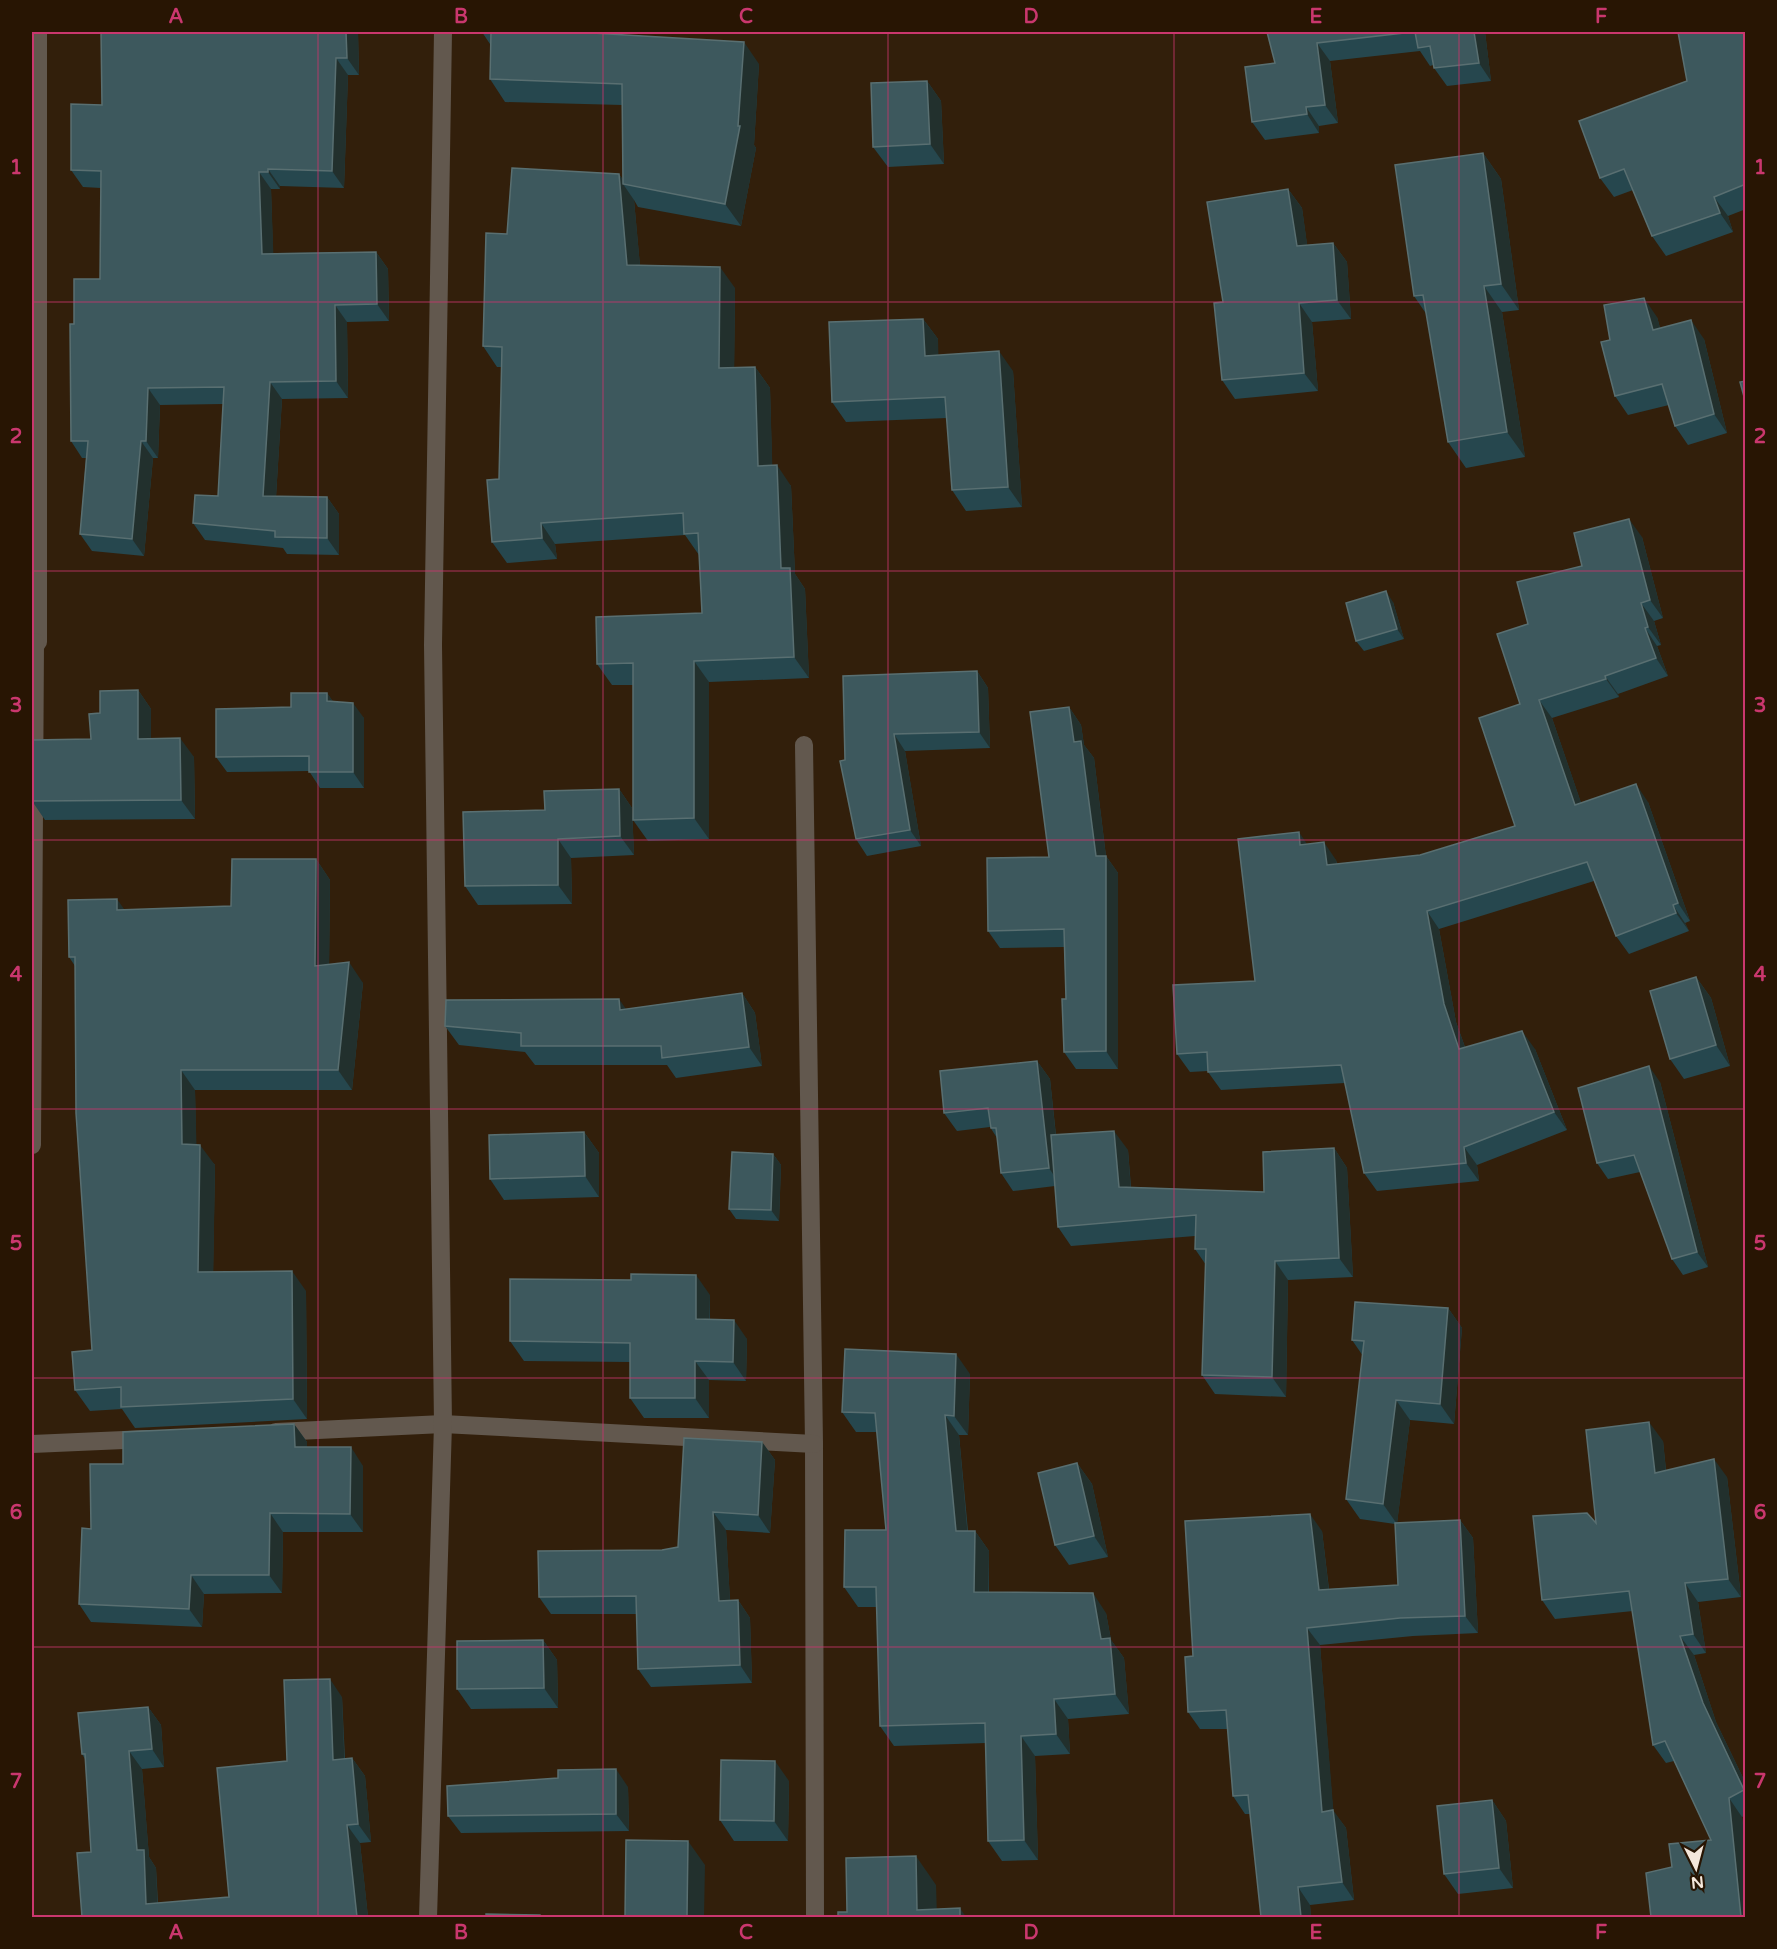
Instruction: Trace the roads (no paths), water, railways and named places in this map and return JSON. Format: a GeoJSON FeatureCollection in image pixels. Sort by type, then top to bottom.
{"type":"FeatureCollection","features":[{"type":"Feature","properties":{"kind":"street"},"geometry":{"type":"LineString","coordinates":[[32,1145],[38,32]]}},
{"type":"Feature","properties":{"kind":"street"},"geometry":{"type":"LineString","coordinates":[[428,1917],[443,1424],[433,645],[443,32]]}},
{"type":"Feature","properties":{"kind":"street"},"geometry":{"type":"LineString","coordinates":[[804,745],[814,1444],[815,1917]]}},
{"type":"Feature","properties":{"kind":"street"},"geometry":{"type":"LineString","coordinates":[[263,1433],[443,1424],[814,1444]]}},
{"type":"Feature","properties":{"kind":"street"},"geometry":{"type":"LineString","coordinates":[[32,1444],[168,1438]]}}]}
